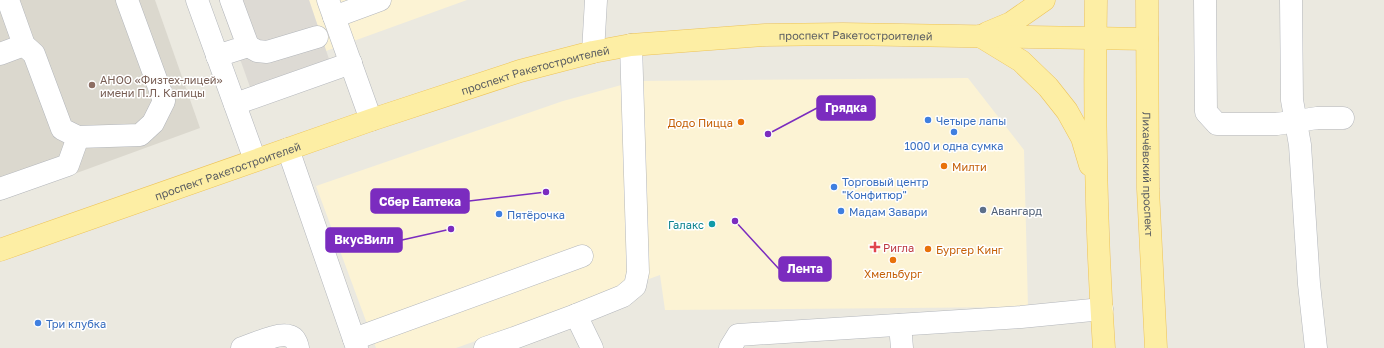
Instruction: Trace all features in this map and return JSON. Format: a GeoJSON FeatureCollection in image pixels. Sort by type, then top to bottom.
{"type":"FeatureCollection","features":[{"type":"Feature","properties":{"kind":"main road"},"geometry":{"type":"LineString","coordinates":[[980,36],[1011,23],[1044,0]]}},
{"type":"Feature","properties":{"kind":"main road"},"geometry":{"type":"LineString","coordinates":[[1096,0],[1097,185],[1104,348]]}},
{"type":"Feature","properties":{"kind":"main road","name":"Лихачёвский проспект"},"geometry":{"type":"LineString","coordinates":[[1147,0],[1148,189],[1156,348]]}},
{"type":"Feature","properties":{"kind":"main road","name":"проспект Ракетостроителей"},"geometry":{"type":"LineString","coordinates":[[0,250],[371,120],[520,71],[593,52],[631,45],[778,35],[843,34],[1147,39]]}},
{"type":"Feature","properties":{"kind":"main road"},"geometry":{"type":"LineString","coordinates":[[980,36],[1021,61],[1048,86],[1067,111],[1082,138],[1097,185]]}},
{"type":"Feature","properties":{"kind":"lane"},"geometry":{"type":"LineString","coordinates":[[8,0],[24,45],[34,54],[62,129],[78,137],[140,135],[153,123],[164,101],[127,0]]}},
{"type":"Feature","properties":{"kind":"lane"},"geometry":{"type":"LineString","coordinates":[[197,0],[255,160]]}},
{"type":"Feature","properties":{"kind":"lane"},"geometry":{"type":"LineString","coordinates":[[231,0],[248,46],[257,51],[267,52],[317,37]]}},
{"type":"Feature","properties":{"kind":"lane"},"geometry":{"type":"LineString","coordinates":[[371,120],[331,8],[380,0]]}},
{"type":"Feature","properties":{"kind":"lane"},"geometry":{"type":"LineString","coordinates":[[593,52],[596,0]]}},
{"type":"Feature","properties":{"kind":"lane"},"geometry":{"type":"LineString","coordinates":[[1205,0],[1206,112],[1217,124],[1277,124],[1317,118],[1343,118]]}},
{"type":"Feature","properties":{"kind":"lane"},"geometry":{"type":"LineString","coordinates":[[1291,0],[1292,100],[1300,145],[1309,284],[1316,348]]}},
{"type":"Feature","properties":{"kind":"lane"},"geometry":{"type":"LineString","coordinates":[[0,54],[24,45]]}},
{"type":"Feature","properties":{"kind":"lane"},"geometry":{"type":"LineString","coordinates":[[485,348],[576,315],[623,296],[635,286],[638,272],[631,45]]}},
{"type":"Feature","properties":{"kind":"lane"},"geometry":{"type":"LineString","coordinates":[[217,56],[248,46]]}},
{"type":"Feature","properties":{"kind":"lane"},"geometry":{"type":"LineString","coordinates":[[235,104],[351,63]]}},
{"type":"Feature","properties":{"kind":"lane"},"geometry":{"type":"LineString","coordinates":[[0,189],[68,165],[78,137]]}},
{"type":"Feature","properties":{"kind":"lane"},"geometry":{"type":"LineString","coordinates":[[288,149],[356,344],[582,256]]}},
{"type":"Feature","properties":{"kind":"lane"},"geometry":{"type":"LineString","coordinates":[[730,348],[738,335],[1022,317],[1102,309]]}},
{"type":"Feature","properties":{"kind":"lane"},"geometry":{"type":"LineString","coordinates":[[576,315],[592,348]]}},
{"type":"Feature","properties":{"kind":"lane"},"geometry":{"type":"LineString","coordinates":[[900,325],[902,348]]}},
{"type":"Feature","properties":{"kind":"lane"},"geometry":{"type":"LineString","coordinates":[[242,348],[282,335],[290,336],[296,341],[298,348]]}},
{"type":"Feature","properties":{"kind":"shaded area","name":"АНОО «Физтех-лицей» имени П.Л. Капицы"},"geometry":{"type":"Polygon","coordinates":[[[0,0],[155,0],[200,128],[0,201],[0,0]]]}},
{"type":"Feature","properties":{"kind":"shaded area"},"geometry":{"type":"Polygon","coordinates":[[[219,0],[309,0],[329,59],[250,87],[219,0]]]}},
{"type":"Feature","properties":{"kind":"shaded area"},"geometry":{"type":"Polygon","coordinates":[[[309,0],[467,0],[326,51],[309,0]]]}},
{"type":"Feature","properties":{"kind":"shaded area"},"geometry":{"type":"Polygon","coordinates":[[[968,78],[1024,150],[1028,307],[665,310],[660,275],[456,348],[376,348],[316,186],[563,101],[636,81],[968,78]]]}},
{"type":"Feature","properties":{"kind":"place","name":"АНОО «Физтех-лицей» имени П.Л. Капицы"},"geometry":{"type":"Point","coordinates":[92,85]}},
{"type":"Feature","properties":{"kind":"place","name":"Четыре лапы"},"geometry":{"type":"Point","coordinates":[928,120]}},
{"type":"Feature","properties":{"kind":"place","name":"Додо Пицца"},"geometry":{"type":"Point","coordinates":[741,122]}},
{"type":"Feature","properties":{"kind":"place","name":"1000 и одна сумка"},"geometry":{"type":"Point","coordinates":[954,132]}},
{"type":"Feature","properties":{"kind":"place","name":"Грядка"},"geometry":{"type":"Point","coordinates":[768,134]}},
{"type":"Feature","properties":{"kind":"place","name":"Милти"},"geometry":{"type":"Point","coordinates":[944,166]}},
{"type":"Feature","properties":{"kind":"place","name":"Торговый центр \"Конфитюр\""},"geometry":{"type":"Point","coordinates":[834,187]}},
{"type":"Feature","properties":{"kind":"place","name":"Сбер Еаптека"},"geometry":{"type":"Point","coordinates":[546,192]}},
{"type":"Feature","properties":{"kind":"place","name":"Авангард"},"geometry":{"type":"Point","coordinates":[983,210]}},
{"type":"Feature","properties":{"kind":"place","name":"Мадам Завари"},"geometry":{"type":"Point","coordinates":[841,211]}},
{"type":"Feature","properties":{"kind":"place","name":"Пятёрочка"},"geometry":{"type":"Point","coordinates":[499,214]}},
{"type":"Feature","properties":{"kind":"place","name":"Лента"},"geometry":{"type":"Point","coordinates":[735,221]}},
{"type":"Feature","properties":{"kind":"place","name":"Галакс"},"geometry":{"type":"Point","coordinates":[712,224]}},
{"type":"Feature","properties":{"kind":"place","name":"ВкусВилл"},"geometry":{"type":"Point","coordinates":[451,229]}},
{"type":"Feature","properties":{"kind":"place","name":"Ригла"},"geometry":{"type":"Point","coordinates":[875,247]}},
{"type":"Feature","properties":{"kind":"place","name":"Бургер Кинг"},"geometry":{"type":"Point","coordinates":[928,249]}},
{"type":"Feature","properties":{"kind":"place","name":"Хмельбург"},"geometry":{"type":"Point","coordinates":[893,260]}},
{"type":"Feature","properties":{"kind":"place","name":"Три клубка"},"geometry":{"type":"Point","coordinates":[38,323]}}]}
